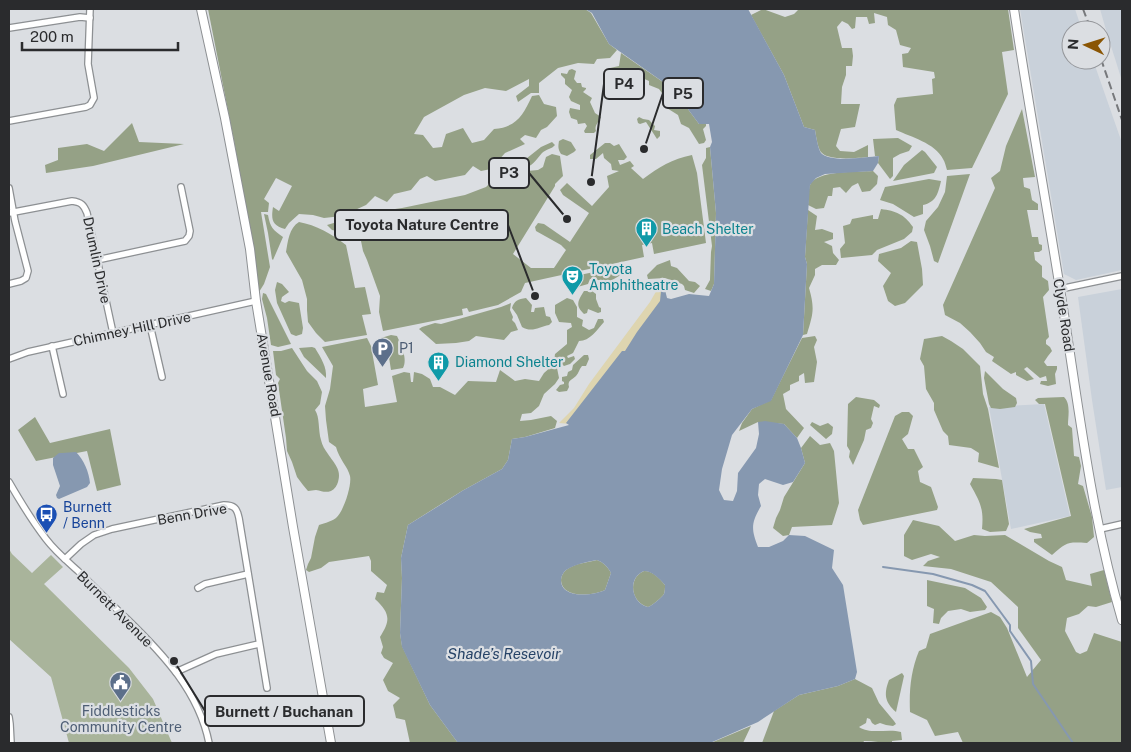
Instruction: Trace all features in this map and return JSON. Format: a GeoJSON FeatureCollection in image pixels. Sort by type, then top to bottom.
{"type":"FeatureCollection","features":[{"type":"Feature","properties":{"kind":"street"},"geometry":{"type":"LineString","coordinates":[[9,121],[86,107],[93,102],[94,93],[88,64],[90,9]]}},
{"type":"Feature","properties":{"kind":"street","name":"Avenue Road"},"geometry":{"type":"LineString","coordinates":[[200,9],[225,118],[248,240],[256,301],[293,527],[331,743]]}},
{"type":"Feature","properties":{"kind":"street","name":"Clyde Road"},"geometry":{"type":"LineString","coordinates":[[1014,9],[1090,480],[1110,576],[1122,620]]}},
{"type":"Feature","properties":{"kind":"street"},"geometry":{"type":"LineString","coordinates":[[9,28],[80,17],[90,18]]}},
{"type":"Feature","properties":{"kind":"street"},"geometry":{"type":"LineString","coordinates":[[97,260],[186,241],[190,231],[181,187]]}},
{"type":"Feature","properties":{"kind":"street"},"geometry":{"type":"LineString","coordinates":[[9,188],[11,213],[28,271],[26,278],[9,284]]}},
{"type":"Feature","properties":{"kind":"street","name":"Drumlin Drive"},"geometry":{"type":"LineString","coordinates":[[11,213],[72,201],[79,202],[84,206],[113,332]]}},
{"type":"Feature","properties":{"kind":"street"},"geometry":{"type":"LineString","coordinates":[[1060,289],[1122,276]]}},
{"type":"Feature","properties":{"kind":"street","name":"Chimney Hill Drive"},"geometry":{"type":"LineString","coordinates":[[9,360],[28,352],[52,346],[256,301]]}},
{"type":"Feature","properties":{"kind":"street"},"geometry":{"type":"LineString","coordinates":[[150,324],[162,377]]}},
{"type":"Feature","properties":{"kind":"street"},"geometry":{"type":"LineString","coordinates":[[52,346],[64,394]]}},
{"type":"Feature","properties":{"kind":"street","name":"Burnett Avenue"},"geometry":{"type":"LineString","coordinates":[[9,482],[46,539],[148,640],[176,672],[193,698],[200,713],[209,743]]}},
{"type":"Feature","properties":{"kind":"street","name":"Benn Drive"},"geometry":{"type":"LineString","coordinates":[[65,559],[94,536],[112,529],[224,505],[234,506],[237,510],[267,688]]}},
{"type":"Feature","properties":{"kind":"street"},"geometry":{"type":"LineString","coordinates":[[1100,529],[1122,524]]}},
{"type":"Feature","properties":{"kind":"street"},"geometry":{"type":"LineString","coordinates":[[198,588],[205,584],[248,574]]}},
{"type":"Feature","properties":{"kind":"street"},"geometry":{"type":"LineString","coordinates":[[176,672],[216,654],[260,644]]}},
{"type":"Feature","properties":{"kind":"street"},"geometry":{"type":"LineString","coordinates":[[9,717],[11,743]]}},
{"type":"Feature","properties":{"kind":"shaded area"},"geometry":{"type":"Polygon","coordinates":[[[1020,9],[1075,9],[1079,20],[1061,20],[1061,70],[1096,70],[1122,143],[1122,270],[1076,280],[1064,274],[1020,9]]]}},
{"type":"Feature","properties":{"kind":"shaded area"},"geometry":{"type":"Polygon","coordinates":[[[1100,9],[1122,9],[1122,81],[1111,46],[1111,20],[1103,20],[1100,9]]]}},
{"type":"Feature","properties":{"kind":"shaded area"},"geometry":{"type":"Polygon","coordinates":[[[1122,289],[1122,487],[1106,490],[1078,297],[1122,289]]]}},
{"type":"Feature","properties":{"kind":"shaded area"},"geometry":{"type":"Polygon","coordinates":[[[1044,404],[1070,516],[1011,529],[989,407],[1044,404]]]}},
{"type":"Feature","properties":{"kind":"green space"},"geometry":{"type":"Polygon","coordinates":[[[208,9],[585,9],[591,13],[609,44],[617,50],[610,58],[597,59],[594,64],[578,63],[558,68],[539,83],[539,93],[531,93],[518,102],[516,96],[529,86],[529,79],[506,91],[485,88],[464,95],[424,117],[414,134],[423,135],[433,148],[442,147],[446,134],[463,128],[472,143],[484,140],[494,129],[514,123],[526,109],[532,96],[539,95],[544,104],[556,107],[557,116],[547,127],[541,130],[536,138],[525,135],[520,139],[525,144],[505,153],[491,169],[481,171],[473,166],[465,175],[435,181],[427,176],[420,179],[411,190],[394,194],[387,202],[375,196],[366,205],[342,216],[324,218],[299,214],[285,229],[277,226],[273,221],[273,207],[279,211],[292,186],[276,178],[264,199],[269,203],[268,212],[261,212],[270,267],[259,292],[235,146],[208,9]]]}},
{"type":"Feature","properties":{"kind":"green space"},"geometry":{"type":"Polygon","coordinates":[[[763,9],[785,17],[794,14],[799,9],[1008,9],[1014,50],[1002,52],[1008,94],[972,168],[947,170],[939,153],[929,145],[896,130],[894,105],[897,98],[933,94],[932,79],[935,78],[934,72],[903,67],[902,54],[908,53],[911,48],[900,45],[896,30],[888,25],[887,17],[874,13],[875,23],[869,24],[867,17],[856,17],[855,28],[852,29],[842,21],[837,27],[842,48],[852,48],[853,56],[852,66],[846,66],[841,104],[860,104],[855,127],[841,129],[836,146],[840,151],[854,152],[868,145],[868,157],[837,158],[826,156],[822,153],[818,146],[815,130],[804,127],[784,75],[751,15],[763,9]]]}},
{"type":"Feature","properties":{"kind":"green space"},"geometry":{"type":"Polygon","coordinates":[[[621,53],[673,89],[699,124],[706,124],[703,129],[706,140],[704,143],[699,144],[689,128],[681,124],[678,115],[662,105],[664,96],[659,89],[649,85],[649,81],[640,77],[639,84],[645,90],[641,100],[635,91],[623,85],[631,82],[624,77],[618,78],[607,71],[610,68],[619,66],[621,53]]]}},
{"type":"Feature","properties":{"kind":"green space"},"geometry":{"type":"Polygon","coordinates":[[[572,69],[576,71],[574,79],[577,83],[581,83],[582,87],[586,88],[583,92],[592,98],[590,102],[595,113],[601,117],[594,133],[585,133],[584,131],[587,126],[585,123],[578,124],[577,120],[571,118],[570,108],[580,110],[580,105],[571,101],[569,97],[572,90],[565,84],[565,79],[561,73],[567,74],[572,69]]]}},
{"type":"Feature","properties":{"kind":"green space"},"geometry":{"type":"Polygon","coordinates":[[[1022,109],[1035,177],[1023,178],[1024,187],[1030,189],[1032,200],[1038,204],[1038,210],[1027,210],[1032,237],[1038,237],[1039,244],[1042,245],[1042,250],[1034,252],[1035,260],[1042,266],[1042,277],[1048,281],[1049,290],[1043,297],[1049,337],[1046,340],[1046,344],[1052,351],[1044,362],[1047,366],[1057,366],[1055,374],[1056,384],[1048,386],[1040,384],[1041,381],[1047,381],[1046,376],[1040,378],[1027,367],[1024,369],[1034,379],[1027,381],[1016,375],[1016,372],[1011,374],[992,361],[994,357],[986,352],[970,332],[960,323],[945,315],[943,305],[995,188],[991,178],[1000,171],[1006,146],[1022,109]]]}},
{"type":"Feature","properties":{"kind":"green space"},"geometry":{"type":"Polygon","coordinates":[[[639,117],[649,120],[655,126],[654,130],[660,131],[660,136],[657,139],[646,122],[638,123],[637,119],[639,117]]]}},
{"type":"Feature","properties":{"kind":"green space"},"geometry":{"type":"Polygon","coordinates":[[[132,123],[139,142],[184,144],[93,166],[46,173],[45,165],[58,160],[58,148],[87,144],[104,151],[132,123]]]}},
{"type":"Feature","properties":{"kind":"green space"},"geometry":{"type":"Polygon","coordinates":[[[898,138],[912,146],[909,151],[893,158],[893,176],[890,179],[878,163],[879,156],[875,156],[873,139],[898,138]]]}},
{"type":"Feature","properties":{"kind":"green space"},"geometry":{"type":"Polygon","coordinates":[[[563,139],[571,142],[576,150],[567,156],[561,154],[558,146],[559,141],[563,139]]]}},
{"type":"Feature","properties":{"kind":"green space"},"geometry":{"type":"Polygon","coordinates":[[[552,142],[555,145],[544,152],[531,165],[525,168],[517,166],[541,147],[552,142]]]}},
{"type":"Feature","properties":{"kind":"green space"},"geometry":{"type":"Polygon","coordinates":[[[605,143],[610,143],[614,146],[619,144],[627,157],[624,160],[618,160],[620,165],[630,161],[634,166],[631,168],[643,179],[666,164],[692,155],[697,173],[706,243],[654,254],[652,243],[642,245],[644,257],[525,283],[521,292],[498,305],[469,312],[467,308],[462,309],[463,315],[383,331],[379,312],[380,296],[363,251],[360,236],[352,233],[352,225],[360,216],[367,213],[465,195],[486,187],[491,182],[499,181],[504,174],[513,169],[538,170],[543,167],[546,157],[552,154],[560,156],[563,176],[555,184],[513,254],[531,268],[554,268],[566,250],[561,245],[536,231],[535,227],[538,223],[544,224],[570,242],[589,213],[563,195],[560,190],[567,183],[592,206],[609,187],[607,176],[619,171],[612,170],[611,164],[604,158],[603,153],[596,159],[590,159],[590,155],[605,143]]]}},
{"type":"Feature","properties":{"kind":"green space"},"geometry":{"type":"Polygon","coordinates":[[[710,147],[716,213],[714,284],[711,291],[705,289],[710,280],[712,246],[702,165],[706,158],[706,148],[710,147]]]}},
{"type":"Feature","properties":{"kind":"green space"},"geometry":{"type":"Polygon","coordinates":[[[922,150],[937,167],[934,173],[893,181],[904,165],[922,150]]]}},
{"type":"Feature","properties":{"kind":"green space"},"geometry":{"type":"Polygon","coordinates":[[[873,171],[878,176],[877,184],[870,191],[862,192],[858,183],[852,186],[846,193],[840,187],[833,188],[832,196],[828,196],[824,208],[816,209],[808,205],[810,185],[814,180],[829,174],[873,171]]]}},
{"type":"Feature","properties":{"kind":"green space"},"geometry":{"type":"Polygon","coordinates":[[[970,174],[938,263],[934,261],[924,230],[926,221],[938,207],[945,192],[947,176],[970,174]]]}},
{"type":"Feature","properties":{"kind":"green space"},"geometry":{"type":"Polygon","coordinates":[[[929,179],[941,181],[934,200],[923,205],[923,214],[914,217],[893,204],[880,200],[885,187],[929,179]]]}},
{"type":"Feature","properties":{"kind":"green space"},"geometry":{"type":"Polygon","coordinates":[[[881,209],[903,216],[913,227],[912,232],[904,239],[877,250],[872,255],[841,258],[840,249],[845,243],[843,226],[850,224],[852,219],[873,215],[873,219],[878,219],[881,209]]]}},
{"type":"Feature","properties":{"kind":"green space"},"geometry":{"type":"Polygon","coordinates":[[[808,210],[817,216],[815,230],[822,229],[833,233],[833,239],[824,242],[832,246],[833,253],[839,260],[836,265],[822,265],[815,269],[815,275],[809,288],[813,307],[812,316],[807,334],[803,335],[807,264],[805,257],[808,210]]]}},
{"type":"Feature","properties":{"kind":"green space"},"geometry":{"type":"Polygon","coordinates":[[[264,214],[268,215],[272,228],[283,237],[273,260],[272,259],[264,214]]]}},
{"type":"Feature","properties":{"kind":"green space"},"geometry":{"type":"Polygon","coordinates":[[[299,222],[324,230],[346,245],[355,288],[365,287],[371,314],[362,315],[367,335],[325,342],[308,322],[307,299],[302,280],[286,252],[291,231],[299,222]]]}},
{"type":"Feature","properties":{"kind":"green space"},"geometry":{"type":"Polygon","coordinates":[[[337,222],[345,227],[341,232],[332,230],[327,225],[337,222]]]}},
{"type":"Feature","properties":{"kind":"green space"},"geometry":{"type":"Polygon","coordinates":[[[911,241],[917,242],[923,285],[905,303],[895,306],[888,301],[883,286],[891,273],[878,261],[879,254],[901,248],[911,241]]]}},
{"type":"Feature","properties":{"kind":"green space"},"geometry":{"type":"Polygon","coordinates":[[[670,260],[671,266],[677,268],[689,281],[695,282],[700,286],[694,293],[685,290],[682,284],[665,278],[648,279],[647,275],[657,265],[670,260]]]}},
{"type":"Feature","properties":{"kind":"green space"},"geometry":{"type":"Polygon","coordinates":[[[628,265],[625,272],[607,283],[590,279],[588,284],[574,288],[568,284],[565,278],[628,265]]]}},
{"type":"Feature","properties":{"kind":"green space"},"geometry":{"type":"Polygon","coordinates":[[[277,282],[282,284],[289,292],[282,297],[281,301],[285,303],[289,301],[299,303],[303,328],[302,334],[296,336],[291,334],[277,303],[275,290],[277,282]]]}},
{"type":"Feature","properties":{"kind":"green space"},"geometry":{"type":"Polygon","coordinates":[[[584,291],[592,291],[596,294],[601,312],[598,313],[588,309],[587,313],[584,314],[581,311],[578,303],[584,291]]]}},
{"type":"Feature","properties":{"kind":"green space"},"geometry":{"type":"Polygon","coordinates":[[[263,293],[266,294],[291,344],[278,347],[271,345],[262,299],[263,293]]]}},
{"type":"Feature","properties":{"kind":"green space"},"geometry":{"type":"Polygon","coordinates":[[[526,298],[532,305],[531,312],[534,312],[535,308],[544,307],[546,316],[550,317],[552,322],[549,325],[532,330],[522,327],[512,308],[517,301],[526,298]]]}},
{"type":"Feature","properties":{"kind":"green space"},"geometry":{"type":"Polygon","coordinates":[[[567,298],[573,300],[577,307],[577,317],[583,320],[582,326],[589,330],[594,328],[598,319],[603,319],[604,322],[590,337],[579,341],[573,353],[567,356],[568,358],[574,356],[575,359],[570,364],[564,366],[561,363],[554,362],[555,354],[567,344],[567,330],[572,327],[571,323],[559,322],[555,313],[555,305],[567,298]]]}},
{"type":"Feature","properties":{"kind":"green space"},"geometry":{"type":"Polygon","coordinates":[[[511,303],[512,320],[518,330],[511,332],[504,340],[476,336],[469,341],[436,344],[419,329],[435,323],[441,324],[511,303]]]}},
{"type":"Feature","properties":{"kind":"green space"},"geometry":{"type":"Polygon","coordinates":[[[391,335],[397,336],[402,348],[405,360],[403,368],[391,370],[387,345],[382,346],[381,338],[391,335]]]}},
{"type":"Feature","properties":{"kind":"green space"},"geometry":{"type":"Polygon","coordinates":[[[815,336],[817,340],[814,347],[817,362],[814,382],[805,383],[804,373],[799,376],[799,381],[790,385],[790,390],[783,394],[786,409],[804,428],[797,438],[784,424],[758,422],[739,431],[752,409],[771,400],[802,338],[815,336]]]}},
{"type":"Feature","properties":{"kind":"green space"},"geometry":{"type":"Polygon","coordinates":[[[942,336],[963,349],[980,366],[983,394],[988,409],[999,468],[978,462],[979,453],[971,448],[949,445],[948,436],[943,431],[934,410],[934,403],[926,389],[924,366],[920,359],[924,339],[942,336]]]}},
{"type":"Feature","properties":{"kind":"green space"},"geometry":{"type":"Polygon","coordinates":[[[367,338],[371,346],[378,385],[363,389],[365,407],[397,402],[392,376],[404,372],[410,373],[411,382],[413,382],[414,372],[422,374],[430,379],[433,387],[440,387],[455,395],[468,381],[496,382],[500,370],[515,381],[525,379],[539,381],[552,366],[557,368],[559,378],[555,384],[544,394],[539,406],[531,413],[522,414],[520,421],[551,416],[557,421],[555,428],[512,439],[508,460],[502,469],[462,491],[408,525],[401,558],[400,633],[402,646],[430,705],[458,743],[410,743],[405,720],[396,718],[393,705],[400,698],[388,691],[383,680],[393,663],[384,658],[381,653],[383,647],[380,637],[386,626],[387,617],[384,608],[375,599],[377,592],[384,593],[387,585],[371,571],[369,556],[329,562],[321,568],[309,572],[306,570],[319,525],[333,520],[340,514],[350,485],[349,473],[336,447],[329,442],[325,406],[330,389],[333,366],[322,347],[367,338]]]}},
{"type":"Feature","properties":{"kind":"green space"},"geometry":{"type":"Polygon","coordinates":[[[292,348],[307,371],[317,381],[322,392],[320,404],[315,410],[318,416],[321,442],[337,467],[339,474],[336,486],[329,492],[308,491],[297,477],[287,451],[278,383],[280,379],[276,375],[273,351],[292,348]]]}},
{"type":"Feature","properties":{"kind":"green space"},"geometry":{"type":"Polygon","coordinates":[[[299,348],[315,348],[323,363],[326,370],[326,378],[304,357],[299,348]]]}},
{"type":"Feature","properties":{"kind":"green space"},"geometry":{"type":"Polygon","coordinates":[[[584,355],[588,355],[589,359],[586,366],[582,366],[577,375],[569,381],[567,391],[559,392],[556,390],[560,385],[564,384],[562,377],[567,376],[568,372],[572,370],[573,365],[584,355]]]}},
{"type":"Feature","properties":{"kind":"green space"},"geometry":{"type":"Polygon","coordinates":[[[985,371],[1003,389],[1016,398],[1017,403],[1015,407],[991,408],[984,378],[985,371]]]}},
{"type":"Feature","properties":{"kind":"green space"},"geometry":{"type":"Polygon","coordinates":[[[856,397],[874,400],[880,405],[879,408],[874,406],[871,419],[873,423],[871,428],[866,430],[864,440],[853,465],[847,446],[848,404],[856,397]]]}},
{"type":"Feature","properties":{"kind":"green space"},"geometry":{"type":"Polygon","coordinates":[[[1064,397],[1069,414],[1068,425],[1072,428],[1074,456],[1079,457],[1081,466],[1078,484],[1083,486],[1092,517],[1094,537],[1087,543],[1068,544],[1052,555],[1034,542],[1034,539],[1042,538],[1041,534],[1024,529],[1071,516],[1045,404],[1039,404],[1035,400],[1038,398],[1064,397]]]}},
{"type":"Feature","properties":{"kind":"green space"},"geometry":{"type":"Polygon","coordinates":[[[902,412],[909,412],[913,416],[908,434],[902,439],[908,449],[914,449],[923,467],[918,471],[920,482],[931,487],[938,507],[937,510],[863,525],[858,510],[895,416],[902,412]]]}},
{"type":"Feature","properties":{"kind":"green space"},"geometry":{"type":"Polygon","coordinates":[[[35,417],[50,443],[110,429],[121,485],[97,491],[87,451],[36,461],[18,430],[35,417]]]}},
{"type":"Feature","properties":{"kind":"green space"},"geometry":{"type":"Polygon","coordinates":[[[812,422],[820,426],[828,423],[833,427],[832,434],[826,439],[810,425],[812,422]]]}},
{"type":"Feature","properties":{"kind":"green space"},"geometry":{"type":"Polygon","coordinates":[[[810,436],[820,445],[830,443],[834,451],[839,503],[832,525],[792,527],[789,535],[783,536],[773,528],[784,497],[805,463],[801,448],[810,436]]]}},
{"type":"Feature","properties":{"kind":"green space"},"geometry":{"type":"Polygon","coordinates":[[[973,478],[1002,480],[1009,524],[1006,531],[990,532],[982,529],[981,505],[970,484],[973,478]]]}},
{"type":"Feature","properties":{"kind":"green space"},"geometry":{"type":"Polygon","coordinates":[[[913,520],[939,526],[955,541],[974,535],[1005,535],[1062,567],[1066,580],[1092,586],[1090,574],[1104,570],[1112,602],[1096,607],[1088,606],[1079,614],[1067,618],[1065,631],[1076,652],[1080,654],[1087,651],[1094,633],[1122,642],[1122,743],[963,743],[958,732],[935,736],[927,720],[910,712],[910,688],[914,665],[919,651],[926,648],[930,634],[991,612],[1000,617],[1007,628],[1027,677],[1041,660],[1018,628],[1018,607],[991,582],[951,569],[923,566],[928,561],[940,557],[931,554],[912,560],[904,556],[904,535],[913,520]]]}},
{"type":"Feature","properties":{"kind":"green space"},"geometry":{"type":"Polygon","coordinates":[[[9,549],[32,573],[51,555],[63,567],[44,584],[129,668],[153,699],[172,743],[69,743],[51,677],[9,639],[9,549]]]}},
{"type":"Feature","properties":{"kind":"green space"},"geometry":{"type":"Polygon","coordinates":[[[597,560],[605,565],[611,573],[605,590],[593,594],[579,594],[572,593],[563,586],[561,577],[566,570],[597,560]]]}},
{"type":"Feature","properties":{"kind":"green space"},"geometry":{"type":"Polygon","coordinates":[[[644,571],[659,578],[665,585],[664,594],[648,607],[638,601],[633,590],[635,579],[644,571]]]}},
{"type":"Feature","properties":{"kind":"green space"},"geometry":{"type":"Polygon","coordinates":[[[927,580],[965,588],[981,598],[987,607],[985,610],[970,612],[961,609],[948,611],[941,618],[939,624],[933,623],[934,609],[927,606],[927,580]]]}},
{"type":"Feature","properties":{"kind":"green space"},"geometry":{"type":"Polygon","coordinates":[[[902,673],[904,676],[896,712],[887,701],[886,689],[889,680],[902,673]]]}},
{"type":"Feature","properties":{"kind":"green space"},"geometry":{"type":"Polygon","coordinates":[[[855,679],[872,688],[879,703],[896,724],[893,726],[880,723],[875,725],[867,718],[866,723],[859,727],[869,731],[901,732],[902,740],[892,741],[892,743],[864,741],[863,743],[762,743],[774,711],[799,695],[838,686],[855,679]]]}},
{"type":"Feature","properties":{"kind":"green space"},"geometry":{"type":"Polygon","coordinates":[[[751,726],[743,743],[710,743],[713,742],[751,726]]]}},
{"type":"Feature","properties":{"kind":"sand"},"geometry":{"type":"Polygon","coordinates":[[[658,288],[664,288],[668,303],[571,424],[559,423],[574,408],[658,288]]]}},
{"type":"Feature","properties":{"kind":"water","name":"Shade’s Resevoir"},"geometry":{"type":"Polygon","coordinates":[[[585,9],[748,9],[784,75],[804,127],[815,130],[821,153],[840,159],[879,156],[878,163],[873,171],[825,174],[816,178],[810,185],[805,257],[807,264],[803,335],[771,401],[752,409],[732,435],[722,469],[719,490],[724,500],[733,501],[737,491],[738,473],[756,448],[759,434],[758,422],[765,421],[784,424],[797,438],[805,463],[793,482],[783,485],[765,479],[759,484],[758,495],[761,506],[755,517],[754,535],[758,547],[769,547],[783,541],[789,535],[805,536],[834,550],[832,568],[843,585],[857,672],[855,679],[838,686],[799,695],[758,722],[710,743],[458,743],[430,705],[402,647],[400,633],[401,558],[408,525],[462,491],[502,469],[508,460],[512,439],[569,425],[566,423],[622,351],[625,351],[660,301],[661,291],[665,290],[667,298],[671,299],[689,294],[709,296],[714,284],[716,213],[710,147],[712,142],[709,124],[699,124],[673,89],[609,44],[592,13],[585,9]],[[597,560],[566,570],[561,577],[562,586],[572,593],[578,594],[593,594],[605,590],[611,573],[605,565],[597,560]],[[644,571],[635,579],[633,590],[638,601],[648,607],[664,594],[665,585],[653,574],[644,571]]]}},
{"type":"Feature","properties":{"kind":"water"},"geometry":{"type":"Polygon","coordinates":[[[76,452],[86,466],[90,483],[87,487],[59,499],[56,495],[60,486],[53,465],[53,458],[59,453],[76,452]]]}},
{"type":"Feature","properties":{"kind":"waterway"},"geometry":{"type":"LineString","coordinates":[[883,567],[933,574],[972,585],[985,591],[1010,625],[1010,631],[1031,661],[1033,684],[1073,743]]}},
{"type":"Feature","properties":{"kind":"railway"},"geometry":{"type":"LineString","coordinates":[[1083,9],[1087,20]]}},
{"type":"Feature","properties":{"kind":"railway"},"geometry":{"type":"LineString","coordinates":[[1105,70],[1122,120]]}},
{"type":"Feature","properties":{"kind":"place","name":"P5"},"geometry":{"type":"Point","coordinates":[644,149]}},
{"type":"Feature","properties":{"kind":"place","name":"P4"},"geometry":{"type":"Point","coordinates":[591,182]}},
{"type":"Feature","properties":{"kind":"place","name":"P3"},"geometry":{"type":"Point","coordinates":[567,219]}},
{"type":"Feature","properties":{"kind":"place","name":"Beach Shelter"},"geometry":{"type":"Point","coordinates":[646,248]}},
{"type":"Feature","properties":{"kind":"place","name":"Toyota Nature Centre"},"geometry":{"type":"Point","coordinates":[535,296]}},
{"type":"Feature","properties":{"kind":"place","name":"Toyota Amphitheatre"},"geometry":{"type":"Point","coordinates":[573,296]}},
{"type":"Feature","properties":{"kind":"place","name":"P1"},"geometry":{"type":"Point","coordinates":[383,367]}},
{"type":"Feature","properties":{"kind":"place","name":"Diamond Shelter"},"geometry":{"type":"Point","coordinates":[439,381]}},
{"type":"Feature","properties":{"kind":"place","name":"Burnett / Benn"},"geometry":{"type":"Point","coordinates":[47,534]}},
{"type":"Feature","properties":{"kind":"place","name":"Burnett / Buchanan"},"geometry":{"type":"Point","coordinates":[174,661]}},
{"type":"Feature","properties":{"kind":"place","name":"Fiddlesticks Community Centre"},"geometry":{"type":"Point","coordinates":[121,702]}}]}
